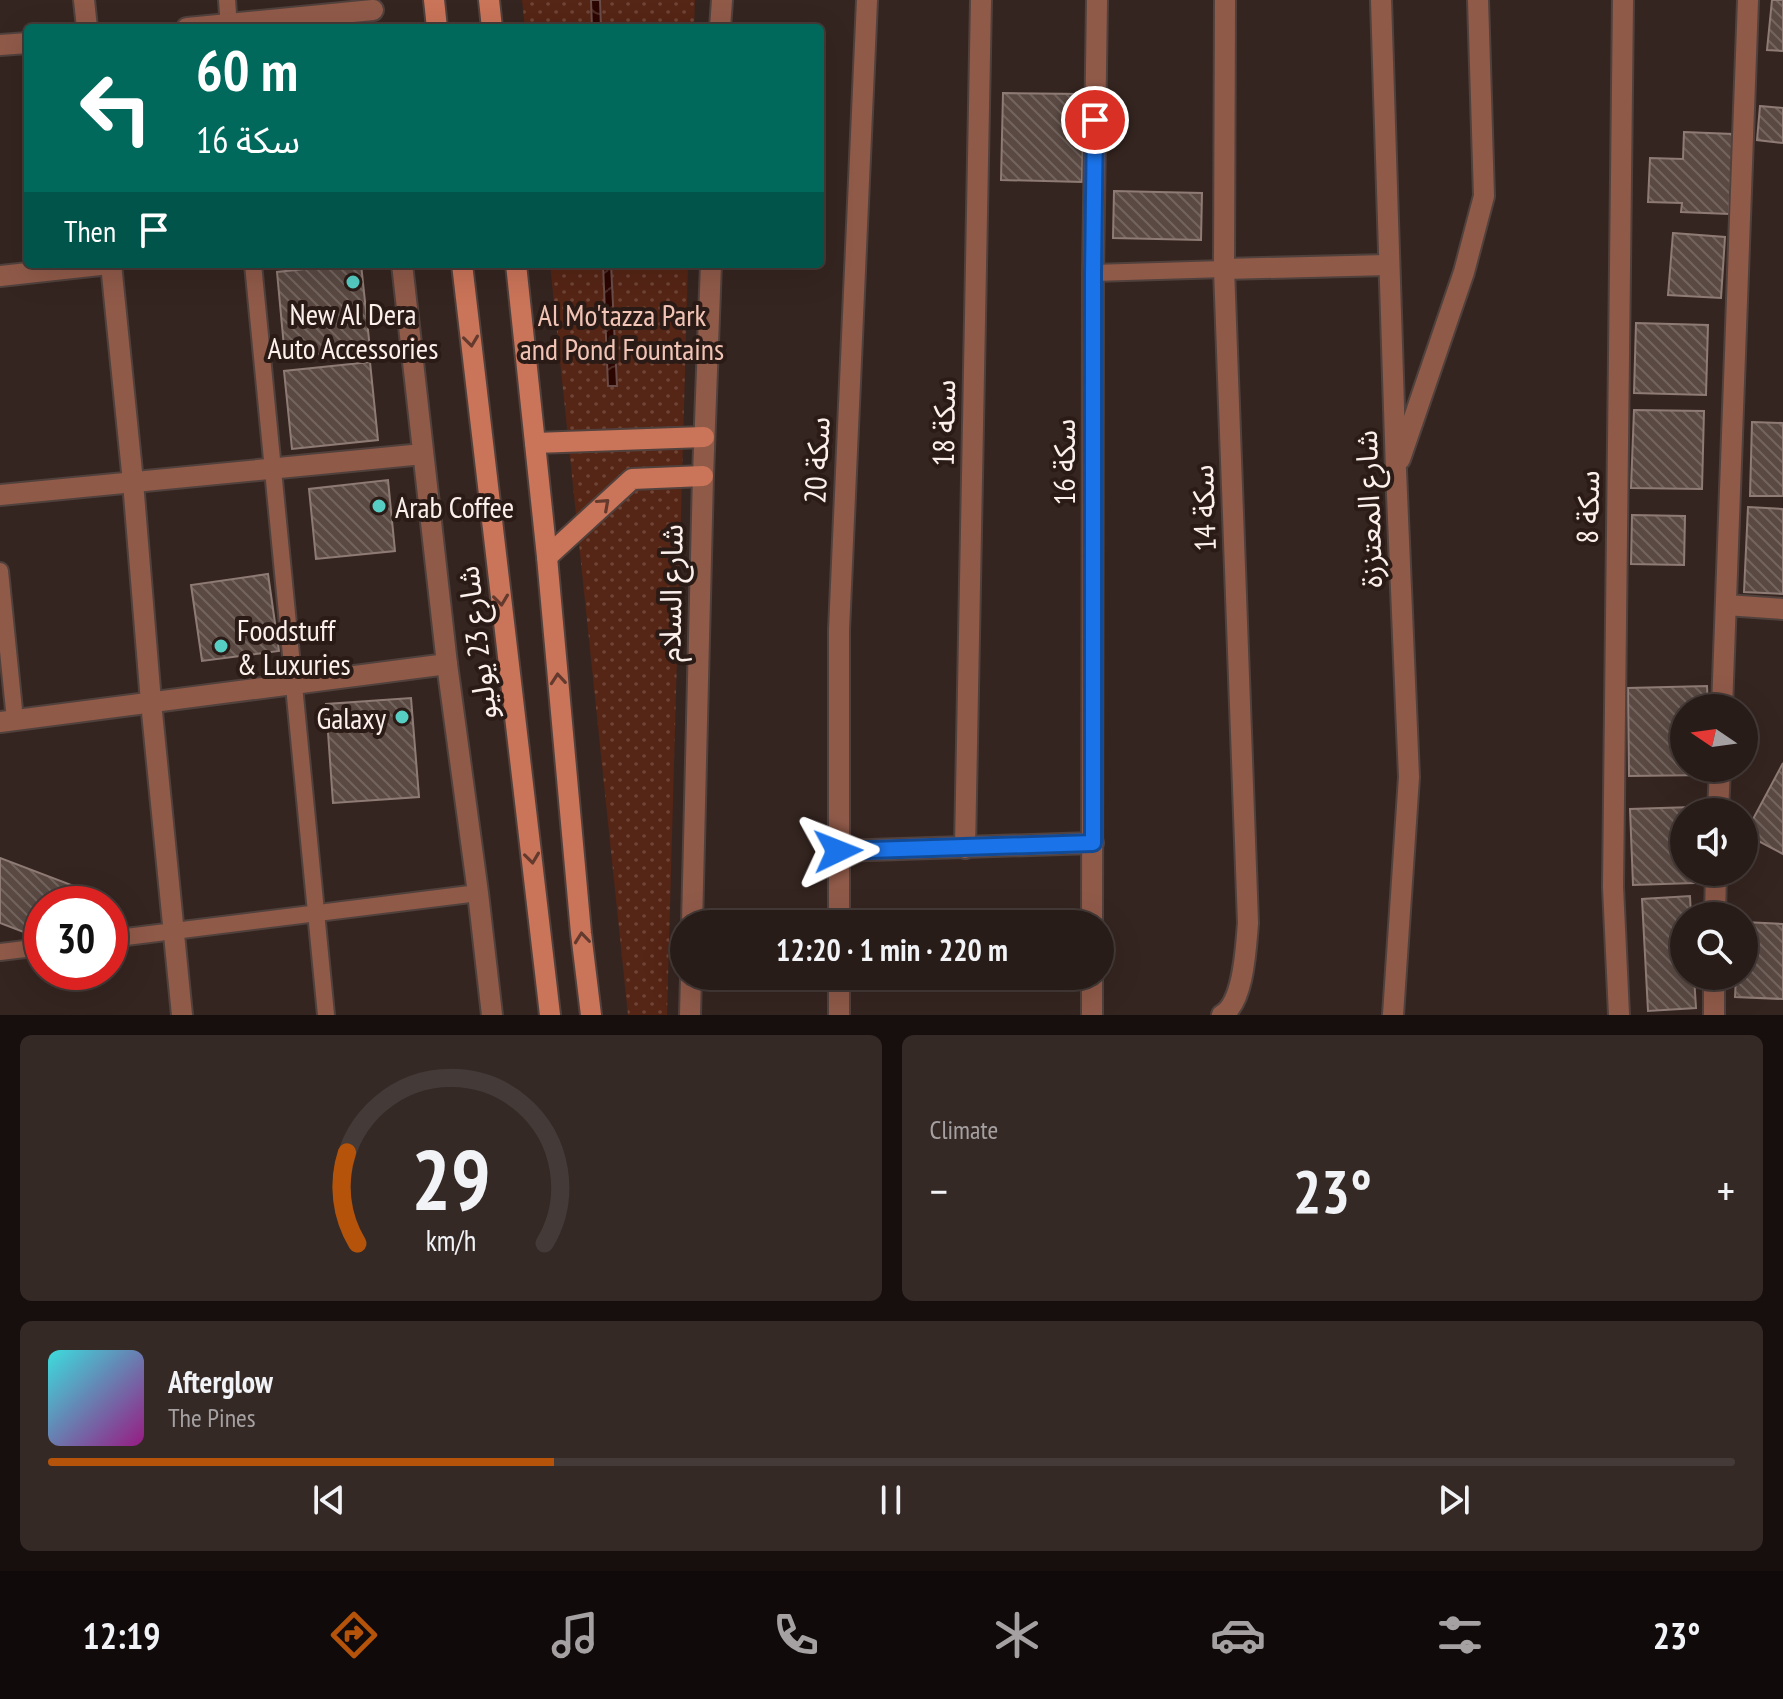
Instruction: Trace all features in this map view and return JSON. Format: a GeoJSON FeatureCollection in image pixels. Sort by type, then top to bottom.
{"type":"FeatureCollection","features":[{"type":"Feature","properties":{"kind":"main road"},"geometry":{"type":"LineString","coordinates":[[434,0],[437,24]]}},
{"type":"Feature","properties":{"kind":"main road"},"geometry":{"type":"LineString","coordinates":[[489,0],[492,24]]}},
{"type":"Feature","properties":{"kind":"main road","name":"شارع 23 يوليو"},"geometry":{"type":"LineString","coordinates":[[462,268],[550,1015]]}},
{"type":"Feature","properties":{"kind":"main road"},"geometry":{"type":"LineString","coordinates":[[516,268],[591,1015]]}},
{"type":"Feature","properties":{"kind":"main road"},"geometry":{"type":"LineString","coordinates":[[535,443],[704,437]]}},
{"type":"Feature","properties":{"kind":"main road"},"geometry":{"type":"LineString","coordinates":[[547,557],[632,479],[703,476]]}},
{"type":"Feature","properties":{"kind":"street"},"geometry":{"type":"LineString","coordinates":[[84,0],[87,24]]}},
{"type":"Feature","properties":{"kind":"street"},"geometry":{"type":"LineString","coordinates":[[720,24],[722,0]]}},
{"type":"Feature","properties":{"kind":"street","name":"سكة 20"},"geometry":{"type":"LineString","coordinates":[[839,910],[839,630],[867,0]]}},
{"type":"Feature","properties":{"kind":"street","name":"سكة 18"},"geometry":{"type":"LineString","coordinates":[[965,848],[981,0]]}},
{"type":"Feature","properties":{"kind":"street","name":"سكة 16"},"geometry":{"type":"LineString","coordinates":[[1092,910],[1093,273],[1097,0]]}},
{"type":"Feature","properties":{"kind":"street","name":"سكة 14"},"geometry":{"type":"LineString","coordinates":[[1225,0],[1224,269],[1248,923],[1242,980],[1226,1013]]}},
{"type":"Feature","properties":{"kind":"street","name":"شارع المعتززة"},"geometry":{"type":"LineString","coordinates":[[1381,0],[1388,265],[1409,777],[1393,1015]]}},
{"type":"Feature","properties":{"kind":"street"},"geometry":{"type":"LineString","coordinates":[[1396,471],[1464,272],[1484,196],[1478,0]]}},
{"type":"Feature","properties":{"kind":"street","name":"سكة 8"},"geometry":{"type":"LineString","coordinates":[[1619,1015],[1613,872],[1623,0]]}},
{"type":"Feature","properties":{"kind":"street"},"geometry":{"type":"LineString","coordinates":[[1723,694],[1748,0]]}},
{"type":"Feature","properties":{"kind":"street"},"geometry":{"type":"LineString","coordinates":[[251,24],[373,13]]}},
{"type":"Feature","properties":{"kind":"street"},"geometry":{"type":"LineString","coordinates":[[0,45],[24,43]]}},
{"type":"Feature","properties":{"kind":"street"},"geometry":{"type":"LineString","coordinates":[[1224,269],[1388,265]]}},
{"type":"Feature","properties":{"kind":"street"},"geometry":{"type":"LineString","coordinates":[[0,276],[73,268]]}},
{"type":"Feature","properties":{"kind":"street"},"geometry":{"type":"LineString","coordinates":[[110,268],[182,1015]]}},
{"type":"Feature","properties":{"kind":"street"},"geometry":{"type":"LineString","coordinates":[[402,268],[447,664],[492,1015]]}},
{"type":"Feature","properties":{"kind":"street","name":"شارع السلام"},"geometry":{"type":"LineString","coordinates":[[692,910],[711,268]]}},
{"type":"Feature","properties":{"kind":"street"},"geometry":{"type":"LineString","coordinates":[[0,495],[423,454]]}},
{"type":"Feature","properties":{"kind":"street"},"geometry":{"type":"LineString","coordinates":[[1726,605],[1783,609]]}},
{"type":"Feature","properties":{"kind":"street"},"geometry":{"type":"LineString","coordinates":[[8,721],[447,664]]}},
{"type":"Feature","properties":{"kind":"street"},"geometry":{"type":"LineString","coordinates":[[838,851],[1093,843]]}},
{"type":"Feature","properties":{"kind":"street"},"geometry":{"type":"LineString","coordinates":[[690,1015],[691,990]]}},
{"type":"Feature","properties":{"kind":"street"},"geometry":{"type":"LineString","coordinates":[[839,990],[839,1015]]}},
{"type":"Feature","properties":{"kind":"street"},"geometry":{"type":"LineString","coordinates":[[1092,990],[1092,1015]]}},
{"type":"Feature","properties":{"kind":"street"},"geometry":{"type":"LineString","coordinates":[[1714,990],[1714,1015]]}},
{"type":"Feature","properties":{"kind":"lane"},"geometry":{"type":"LineString","coordinates":[[227,0],[229,24]]}},
{"type":"Feature","properties":{"kind":"lane"},"geometry":{"type":"LineString","coordinates":[[253,268],[326,1015]]}},
{"type":"Feature","properties":{"kind":"lane"},"geometry":{"type":"LineString","coordinates":[[1093,273],[1224,269]]}},
{"type":"Feature","properties":{"kind":"lane"},"geometry":{"type":"LineString","coordinates":[[0,571],[8,721]]}},
{"type":"Feature","properties":{"kind":"lane"},"geometry":{"type":"LineString","coordinates":[[128,937],[478,893]]}},
{"type":"Feature","properties":{"kind":"lane"},"geometry":{"type":"LineString","coordinates":[[0,952],[24,949]]}},
{"type":"Feature","properties":{"kind":"green space"},"geometry":{"type":"Polygon","coordinates":[[[522,0],[695,0],[694,24],[525,24],[522,0]]]}},
{"type":"Feature","properties":{"kind":"green space","name":"Al Mo'tazza Park and Pond Fountains"},"geometry":{"type":"Polygon","coordinates":[[[550,268],[688,268],[667,1015],[628,1015],[550,268]]]}},
{"type":"Feature","properties":{"kind":"water"},"geometry":{"type":"Polygon","coordinates":[[[591,0],[600,0],[601,24],[592,24],[591,0]]]}},
{"type":"Feature","properties":{"kind":"water"},"geometry":{"type":"Polygon","coordinates":[[[603,268],[611,268],[617,386],[608,386],[603,268]]]}},
{"type":"Feature","properties":{"kind":"building"},"geometry":{"type":"Polygon","coordinates":[[[1772,0],[1783,0],[1783,51],[1767,50],[1772,0]]]}},
{"type":"Feature","properties":{"kind":"building"},"geometry":{"type":"Polygon","coordinates":[[[1003,93],[1084,94],[1082,182],[1001,180],[1003,93]]]}},
{"type":"Feature","properties":{"kind":"building"},"geometry":{"type":"Polygon","coordinates":[[[1760,106],[1783,108],[1783,143],[1757,140],[1760,106]]]}},
{"type":"Feature","properties":{"kind":"building"},"geometry":{"type":"Polygon","coordinates":[[[1684,132],[1733,134],[1729,214],[1681,212],[1682,203],[1648,202],[1650,158],[1683,159],[1684,132]]]}},
{"type":"Feature","properties":{"kind":"building"},"geometry":{"type":"Polygon","coordinates":[[[1114,191],[1202,193],[1201,240],[1113,238],[1114,191]]]}},
{"type":"Feature","properties":{"kind":"building"},"geometry":{"type":"Polygon","coordinates":[[[1673,233],[1725,237],[1721,298],[1668,295],[1673,233]]]}},
{"type":"Feature","properties":{"kind":"building"},"geometry":{"type":"Polygon","coordinates":[[[361,268],[370,349],[285,358],[277,272],[361,268]]]}},
{"type":"Feature","properties":{"kind":"building"},"geometry":{"type":"Polygon","coordinates":[[[1636,323],[1708,325],[1706,395],[1634,393],[1636,323]]]}},
{"type":"Feature","properties":{"kind":"building"},"geometry":{"type":"Polygon","coordinates":[[[370,362],[378,440],[292,449],[284,371],[370,362]]]}},
{"type":"Feature","properties":{"kind":"building"},"geometry":{"type":"Polygon","coordinates":[[[1634,410],[1704,411],[1702,489],[1631,488],[1634,410]]]}},
{"type":"Feature","properties":{"kind":"building"},"geometry":{"type":"Polygon","coordinates":[[[1752,422],[1783,423],[1783,496],[1750,496],[1752,422]]]}},
{"type":"Feature","properties":{"kind":"building"},"geometry":{"type":"Polygon","coordinates":[[[388,480],[395,551],[316,559],[309,489],[388,480]]]}},
{"type":"Feature","properties":{"kind":"building"},"geometry":{"type":"Polygon","coordinates":[[[1748,507],[1783,509],[1783,594],[1744,592],[1748,507]]]}},
{"type":"Feature","properties":{"kind":"building"},"geometry":{"type":"Polygon","coordinates":[[[1632,515],[1685,516],[1684,565],[1631,564],[1632,515]]]}},
{"type":"Feature","properties":{"kind":"building"},"geometry":{"type":"Polygon","coordinates":[[[268,574],[279,651],[202,661],[191,585],[268,574]]]}},
{"type":"Feature","properties":{"kind":"building"},"geometry":{"type":"Polygon","coordinates":[[[1707,686],[1707,694],[1670,694],[1670,775],[1629,776],[1628,688],[1707,686]]]}},
{"type":"Feature","properties":{"kind":"building"},"geometry":{"type":"Polygon","coordinates":[[[411,698],[419,797],[333,803],[326,704],[411,698]]]}},
{"type":"Feature","properties":{"kind":"building"},"geometry":{"type":"Polygon","coordinates":[[[1783,763],[1783,854],[1758,841],[1758,810],[1783,763]]]}},
{"type":"Feature","properties":{"kind":"building"},"geometry":{"type":"Polygon","coordinates":[[[1670,808],[1670,884],[1633,885],[1630,809],[1670,808]]]}},
{"type":"Feature","properties":{"kind":"building"},"geometry":{"type":"Polygon","coordinates":[[[0,858],[74,886],[24,886],[24,932],[0,923],[0,858]]]}},
{"type":"Feature","properties":{"kind":"building"},"geometry":{"type":"Polygon","coordinates":[[[1690,896],[1690,902],[1670,902],[1670,990],[1695,990],[1696,1008],[1648,1011],[1642,899],[1690,896]]]}},
{"type":"Feature","properties":{"kind":"building"},"geometry":{"type":"Polygon","coordinates":[[[1758,923],[1783,924],[1783,999],[1735,997],[1735,990],[1758,990],[1758,923]]]}},
{"type":"Feature","properties":{"kind":"place","name":"New Al Dera Auto Accessories"},"geometry":{"type":"Point","coordinates":[353,282]}},
{"type":"Feature","properties":{"kind":"place","name":"Arab Coffee"},"geometry":{"type":"Point","coordinates":[379,506]}},
{"type":"Feature","properties":{"kind":"place","name":"Foodstuff & Luxuries"},"geometry":{"type":"Point","coordinates":[221,646]}},
{"type":"Feature","properties":{"kind":"place","name":"Galaxy"},"geometry":{"type":"Point","coordinates":[402,717]}},
{"type":"Feature","properties":{"kind":"route"},"geometry":{"type":"LineString","coordinates":[[838,851],[1093,843],[1095,120]]}}]}
